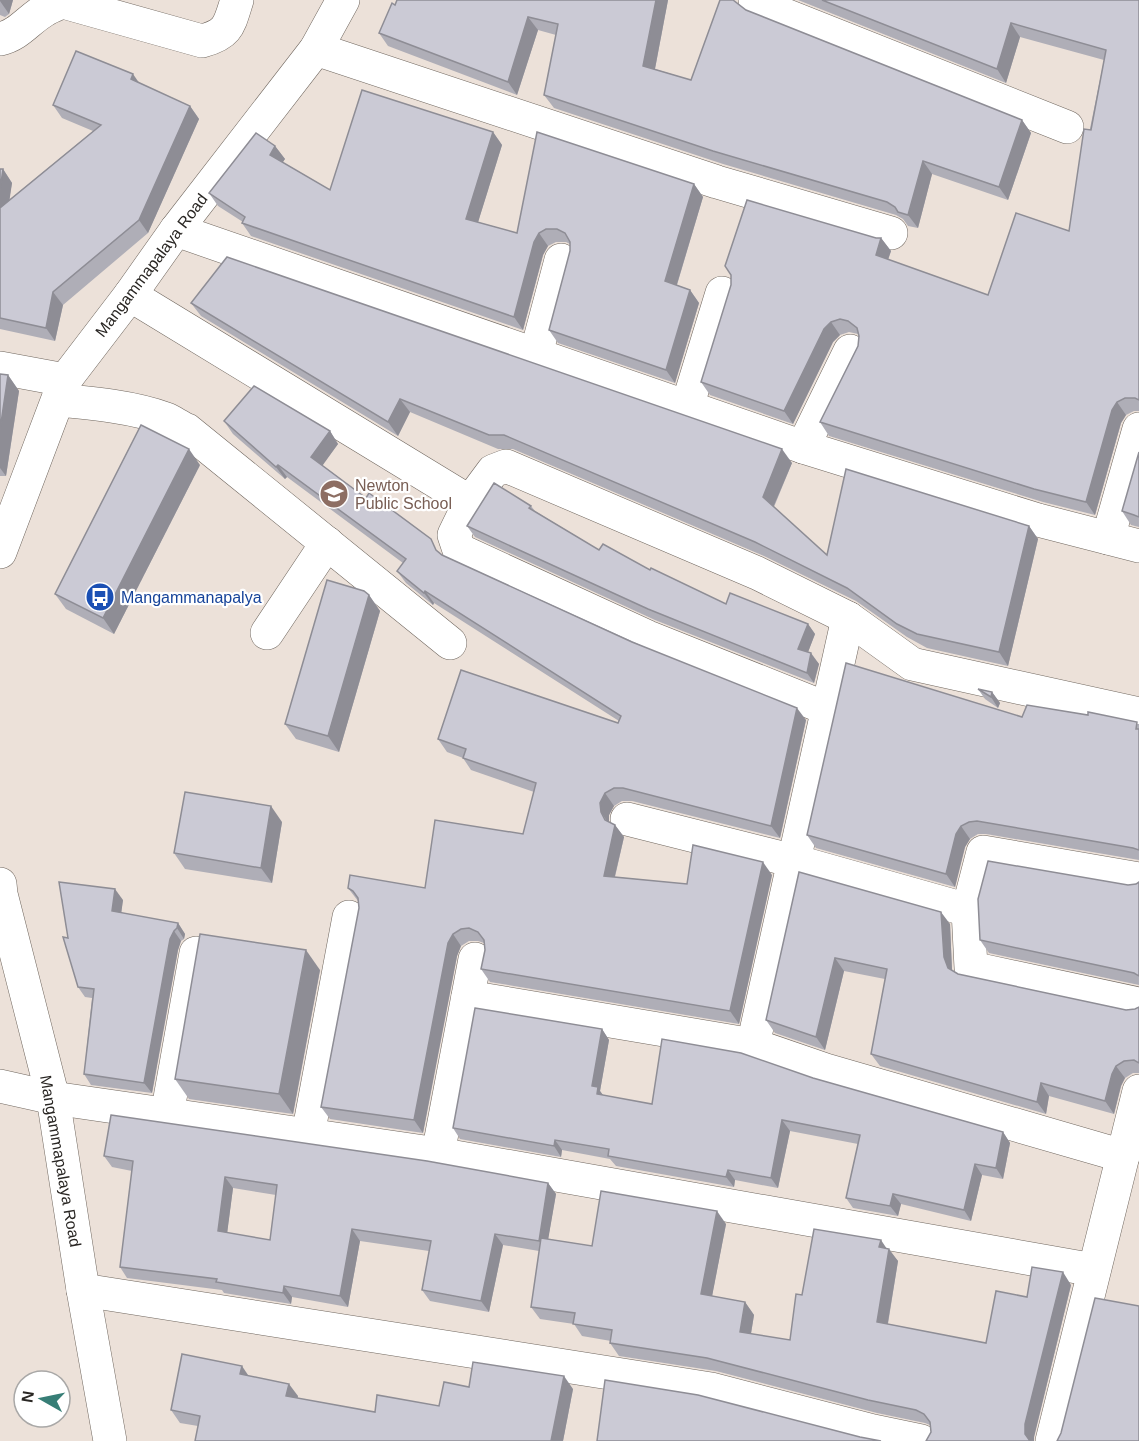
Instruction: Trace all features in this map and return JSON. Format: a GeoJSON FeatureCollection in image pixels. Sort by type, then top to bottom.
{"type":"FeatureCollection","features":[{"type":"Feature","properties":{"kind":"street"},"geometry":{"type":"LineString","coordinates":[[0,39],[20,30],[46,9],[63,2],[202,41],[216,38],[227,29],[237,0]]}},
{"type":"Feature","properties":{"kind":"street","name":"Mangammapalaya Road"},"geometry":{"type":"LineString","coordinates":[[0,552],[61,390],[176,230],[316,49],[343,0]]}},
{"type":"Feature","properties":{"kind":"street"},"geometry":{"type":"LineString","coordinates":[[765,5],[1067,128]]}},
{"type":"Feature","properties":{"kind":"street"},"geometry":{"type":"LineString","coordinates":[[316,49],[717,182],[891,233]]}},
{"type":"Feature","properties":{"kind":"street"},"geometry":{"type":"LineString","coordinates":[[176,230],[803,447],[1038,520],[1139,546]]}},
{"type":"Feature","properties":{"kind":"street"},"geometry":{"type":"LineString","coordinates":[[536,354],[561,260]]}},
{"type":"Feature","properties":{"kind":"street"},"geometry":{"type":"LineString","coordinates":[[687,407],[722,293]]}},
{"type":"Feature","properties":{"kind":"street"},"geometry":{"type":"LineString","coordinates":[[130,295],[470,502]]}},
{"type":"Feature","properties":{"kind":"street"},"geometry":{"type":"LineString","coordinates":[[803,447],[850,351]]}},
{"type":"Feature","properties":{"kind":"street"},"geometry":{"type":"LineString","coordinates":[[0,368],[99,404],[167,419],[187,430],[450,643]]}},
{"type":"Feature","properties":{"kind":"street"},"geometry":{"type":"LineString","coordinates":[[1108,538],[1139,429]]}},
{"type":"Feature","properties":{"kind":"street"},"geometry":{"type":"LineString","coordinates":[[828,709],[648,637],[459,550],[454,535],[470,502],[493,471],[506,466],[757,573],[848,618],[912,664],[1139,714]]}},
{"type":"Feature","properties":{"kind":"street"},"geometry":{"type":"LineString","coordinates":[[267,633],[327,543]]}},
{"type":"Feature","properties":{"kind":"street"},"geometry":{"type":"LineString","coordinates":[[753,1045],[848,618]]}},
{"type":"Feature","properties":{"kind":"street"},"geometry":{"type":"LineString","coordinates":[[627,819],[794,861],[968,910]]}},
{"type":"Feature","properties":{"kind":"street"},"geometry":{"type":"LineString","coordinates":[[1139,879],[983,852],[968,910],[971,968],[1139,1004]]}},
{"type":"Feature","properties":{"kind":"street","name":"Mangammapalaya Road"},"geometry":{"type":"LineString","coordinates":[[0,884],[52,1098],[83,1290],[113,1440]]}},
{"type":"Feature","properties":{"kind":"street"},"geometry":{"type":"LineString","coordinates":[[308,1135],[349,917]]}},
{"type":"Feature","properties":{"kind":"street"},"geometry":{"type":"LineString","coordinates":[[167,1115],[196,953]]}},
{"type":"Feature","properties":{"kind":"street"},"geometry":{"type":"LineString","coordinates":[[438,1154],[475,959]]}},
{"type":"Feature","properties":{"kind":"street"},"geometry":{"type":"LineString","coordinates":[[468,997],[753,1045],[826,1070],[1123,1156]]}},
{"type":"Feature","properties":{"kind":"street"},"geometry":{"type":"LineString","coordinates":[[0,1086],[52,1098],[438,1154],[1094,1270]]}},
{"type":"Feature","properties":{"kind":"street"},"geometry":{"type":"LineString","coordinates":[[1052,1441],[1138,1102]]}},
{"type":"Feature","properties":{"kind":"street"},"geometry":{"type":"LineString","coordinates":[[83,1290],[711,1389],[873,1431],[921,1441]]}},
{"type":"Feature","properties":{"kind":"building"},"geometry":{"type":"Polygon","coordinates":[[[397,0],[656,0],[643,66],[691,80],[720,0],[733,0],[746,10],[1022,120],[999,187],[923,161],[908,215],[898,212],[887,202],[713,151],[544,95],[558,24],[528,17],[508,82],[379,33],[392,3],[395,5],[397,0]]]}},
{"type":"Feature","properties":{"kind":"building"},"geometry":{"type":"Polygon","coordinates":[[[822,0],[1139,0],[1139,400],[1125,398],[1117,402],[1112,410],[1086,502],[1034,489],[820,422],[858,346],[857,328],[848,321],[840,319],[831,322],[824,329],[784,411],[701,382],[731,285],[731,275],[725,266],[747,200],[881,238],[876,255],[988,295],[1016,213],[1069,231],[1084,129],[1091,130],[1106,50],[1011,23],[997,69],[822,0]]]}},
{"type":"Feature","properties":{"kind":"building"},"geometry":{"type":"Polygon","coordinates":[[[76,51],[133,74],[131,79],[190,106],[139,220],[53,292],[46,328],[0,318],[0,208],[101,125],[53,105],[76,51]]]}},
{"type":"Feature","properties":{"kind":"building"},"geometry":{"type":"Polygon","coordinates":[[[362,90],[493,132],[466,219],[517,233],[537,132],[694,184],[665,281],[690,290],[666,370],[549,330],[570,251],[570,242],[565,233],[557,229],[546,229],[539,233],[534,242],[514,317],[242,223],[245,217],[209,193],[256,133],[275,146],[270,155],[330,190],[362,90]]]}},
{"type":"Feature","properties":{"kind":"building"},"geometry":{"type":"Polygon","coordinates":[[[0,169],[3,169],[0,190],[0,169]]]}},
{"type":"Feature","properties":{"kind":"building"},"geometry":{"type":"Polygon","coordinates":[[[227,257],[782,449],[763,497],[827,555],[846,469],[1029,526],[999,652],[917,634],[897,624],[847,588],[755,542],[504,435],[489,435],[400,399],[388,422],[191,303],[227,257]]]}},
{"type":"Feature","properties":{"kind":"building"},"geometry":{"type":"Polygon","coordinates":[[[0,374],[8,375],[0,430],[0,374]]]}},
{"type":"Feature","properties":{"kind":"building"},"geometry":{"type":"Polygon","coordinates":[[[254,386],[330,431],[311,457],[366,498],[369,493],[431,539],[436,550],[442,555],[632,642],[797,708],[771,826],[623,788],[614,788],[605,793],[600,803],[605,820],[615,825],[604,876],[687,884],[693,845],[763,862],[730,1011],[481,969],[485,950],[484,940],[478,932],[469,928],[461,929],[453,934],[448,943],[414,1120],[321,1107],[359,908],[358,898],[348,888],[350,875],[425,888],[435,820],[523,834],[536,783],[463,758],[466,749],[438,739],[461,670],[618,723],[621,716],[425,591],[424,593],[397,571],[406,559],[278,465],[276,467],[224,421],[254,386]]]}},
{"type":"Feature","properties":{"kind":"building"},"geometry":{"type":"Polygon","coordinates":[[[141,425],[189,449],[103,618],[55,594],[141,425]]]}},
{"type":"Feature","properties":{"kind":"building"},"geometry":{"type":"Polygon","coordinates":[[[1139,452],[1139,517],[1122,511],[1139,452]]]}},
{"type":"Feature","properties":{"kind":"building"},"geometry":{"type":"Polygon","coordinates":[[[494,483],[531,506],[529,508],[599,550],[603,544],[650,570],[651,568],[726,604],[730,593],[808,624],[798,649],[811,653],[807,673],[648,609],[467,526],[494,483]]]}},
{"type":"Feature","properties":{"kind":"building"},"geometry":{"type":"Polygon","coordinates":[[[327,580],[364,591],[369,595],[328,736],[285,724],[327,580]]]}},
{"type":"Feature","properties":{"kind":"building"},"geometry":{"type":"Polygon","coordinates":[[[846,663],[1022,717],[1027,705],[1088,715],[1088,712],[1137,722],[1136,729],[1139,729],[1139,850],[977,821],[961,826],[956,834],[946,874],[807,835],[846,663]]]}},
{"type":"Feature","properties":{"kind":"building"},"geometry":{"type":"Polygon","coordinates":[[[978,689],[992,692],[991,697],[978,689]]]}},
{"type":"Feature","properties":{"kind":"building"},"geometry":{"type":"Polygon","coordinates":[[[185,792],[271,806],[261,868],[174,853],[185,792]]]}},
{"type":"Feature","properties":{"kind":"building"},"geometry":{"type":"Polygon","coordinates":[[[988,861],[1128,885],[1139,882],[1139,976],[1134,973],[980,940],[978,899],[988,861]]]}},
{"type":"Feature","properties":{"kind":"building"},"geometry":{"type":"Polygon","coordinates":[[[799,872],[941,912],[944,957],[948,968],[958,974],[1126,1010],[1139,1007],[1139,1063],[1134,1060],[1124,1061],[1116,1066],[1105,1101],[1041,1083],[1037,1102],[871,1054],[887,969],[835,958],[816,1037],[766,1020],[799,872]]]}},
{"type":"Feature","properties":{"kind":"building"},"geometry":{"type":"Polygon","coordinates":[[[59,882],[115,889],[112,911],[178,923],[170,939],[144,1083],[84,1074],[94,989],[78,987],[63,937],[68,938],[59,882]]]}},
{"type":"Feature","properties":{"kind":"building"},"geometry":{"type":"Polygon","coordinates":[[[200,934],[306,950],[279,1094],[175,1079],[200,934]]]}},
{"type":"Feature","properties":{"kind":"building"},"geometry":{"type":"Polygon","coordinates":[[[475,1008],[602,1029],[592,1086],[598,1087],[597,1094],[652,1104],[662,1039],[741,1053],[813,1078],[1003,1132],[996,1168],[975,1164],[964,1210],[893,1194],[890,1206],[846,1198],[860,1135],[782,1120],[771,1178],[728,1170],[726,1177],[608,1156],[609,1149],[555,1140],[554,1146],[453,1128],[475,1008]]]}},
{"type":"Feature","properties":{"kind":"building"},"geometry":{"type":"Polygon","coordinates":[[[111,1115],[427,1161],[548,1183],[539,1241],[495,1234],[481,1301],[422,1290],[431,1241],[352,1229],[340,1296],[284,1286],[283,1293],[216,1282],[217,1279],[120,1267],[133,1161],[104,1156],[111,1115]],[[225,1177],[218,1231],[270,1240],[277,1185],[225,1177]]]}},
{"type":"Feature","properties":{"kind":"building"},"geometry":{"type":"Polygon","coordinates":[[[601,1191],[717,1211],[701,1294],[745,1302],[740,1332],[790,1340],[796,1294],[802,1295],[814,1229],[881,1240],[879,1247],[889,1249],[877,1322],[986,1343],[996,1291],[1027,1297],[1032,1267],[1063,1272],[1025,1424],[1025,1434],[1030,1441],[926,1441],[931,1432],[930,1422],[924,1414],[916,1410],[868,1400],[707,1358],[610,1343],[612,1330],[573,1324],[575,1313],[531,1307],[541,1238],[592,1246],[601,1191]]]}},
{"type":"Feature","properties":{"kind":"building"},"geometry":{"type":"Polygon","coordinates":[[[1095,1298],[1139,1306],[1139,1441],[1057,1441],[1061,1433],[1095,1298]]]}},
{"type":"Feature","properties":{"kind":"building"},"geometry":{"type":"Polygon","coordinates":[[[182,1354],[242,1366],[240,1374],[289,1384],[286,1396],[375,1412],[377,1395],[439,1406],[444,1382],[469,1387],[473,1362],[564,1376],[551,1441],[195,1441],[200,1416],[171,1410],[182,1354]]]}},
{"type":"Feature","properties":{"kind":"building"},"geometry":{"type":"Polygon","coordinates":[[[605,1380],[698,1395],[881,1441],[597,1441],[605,1380]]]}},
{"type":"Feature","properties":{"kind":"place","name":"Newton Public School"},"geometry":{"type":"Point","coordinates":[334,494]}},
{"type":"Feature","properties":{"kind":"place","name":"Mangammanapalya"},"geometry":{"type":"Point","coordinates":[100,597]}}]}
